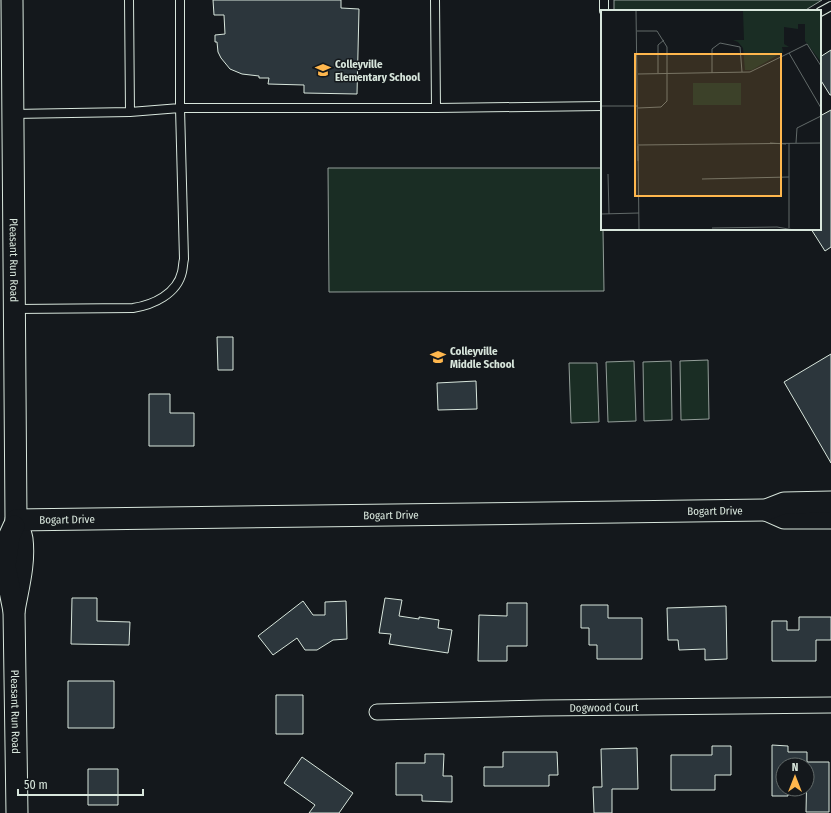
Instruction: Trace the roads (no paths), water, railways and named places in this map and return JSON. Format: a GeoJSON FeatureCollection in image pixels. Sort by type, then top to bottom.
{"type":"FeatureCollection","features":[{"type":"Feature","properties":{"kind":"street","name":"Pleasant Run Road"},"geometry":{"type":"LineString","coordinates":[[12,0],[13,114],[10,303],[16,520],[22,538],[22,566],[14,611],[17,813]]}},
{"type":"Feature","properties":{"kind":"street","name":"Bogart Drive"},"geometry":{"type":"LineString","coordinates":[[16,520],[766,510],[784,503],[831,502]]}},
{"type":"Feature","properties":{"kind":"street","name":"Bogart Drive"},"geometry":{"type":"LineString","coordinates":[[766,510],[784,518],[831,518]]}},
{"type":"Feature","properties":{"kind":"street","name":"Dogwood Court"},"geometry":{"type":"LineString","coordinates":[[377,712],[543,708],[831,705]]}},
{"type":"Feature","properties":{"kind":"lane"},"geometry":{"type":"LineString","coordinates":[[128,0],[130,112]]}},
{"type":"Feature","properties":{"kind":"lane"},"geometry":{"type":"LineString","coordinates":[[10,303],[133,308],[145,306],[158,301],[168,294],[177,284],[182,273],[184,259],[180,108],[180,0]]}},
{"type":"Feature","properties":{"kind":"lane"},"geometry":{"type":"LineString","coordinates":[[435,0],[436,108]]}},
{"type":"Feature","properties":{"kind":"lane"},"geometry":{"type":"LineString","coordinates":[[821,11],[831,6]]}},
{"type":"Feature","properties":{"kind":"lane"},"geometry":{"type":"LineString","coordinates":[[13,114],[130,112],[180,108],[436,108],[601,106]]}},
{"type":"Feature","properties":{"kind":"place","name":"Colleyville Elementary School"},"geometry":{"type":"Point","coordinates":[323,70]}},
{"type":"Feature","properties":{"kind":"place","name":"Colleyville Middle School"},"geometry":{"type":"Point","coordinates":[438,357]}}]}
